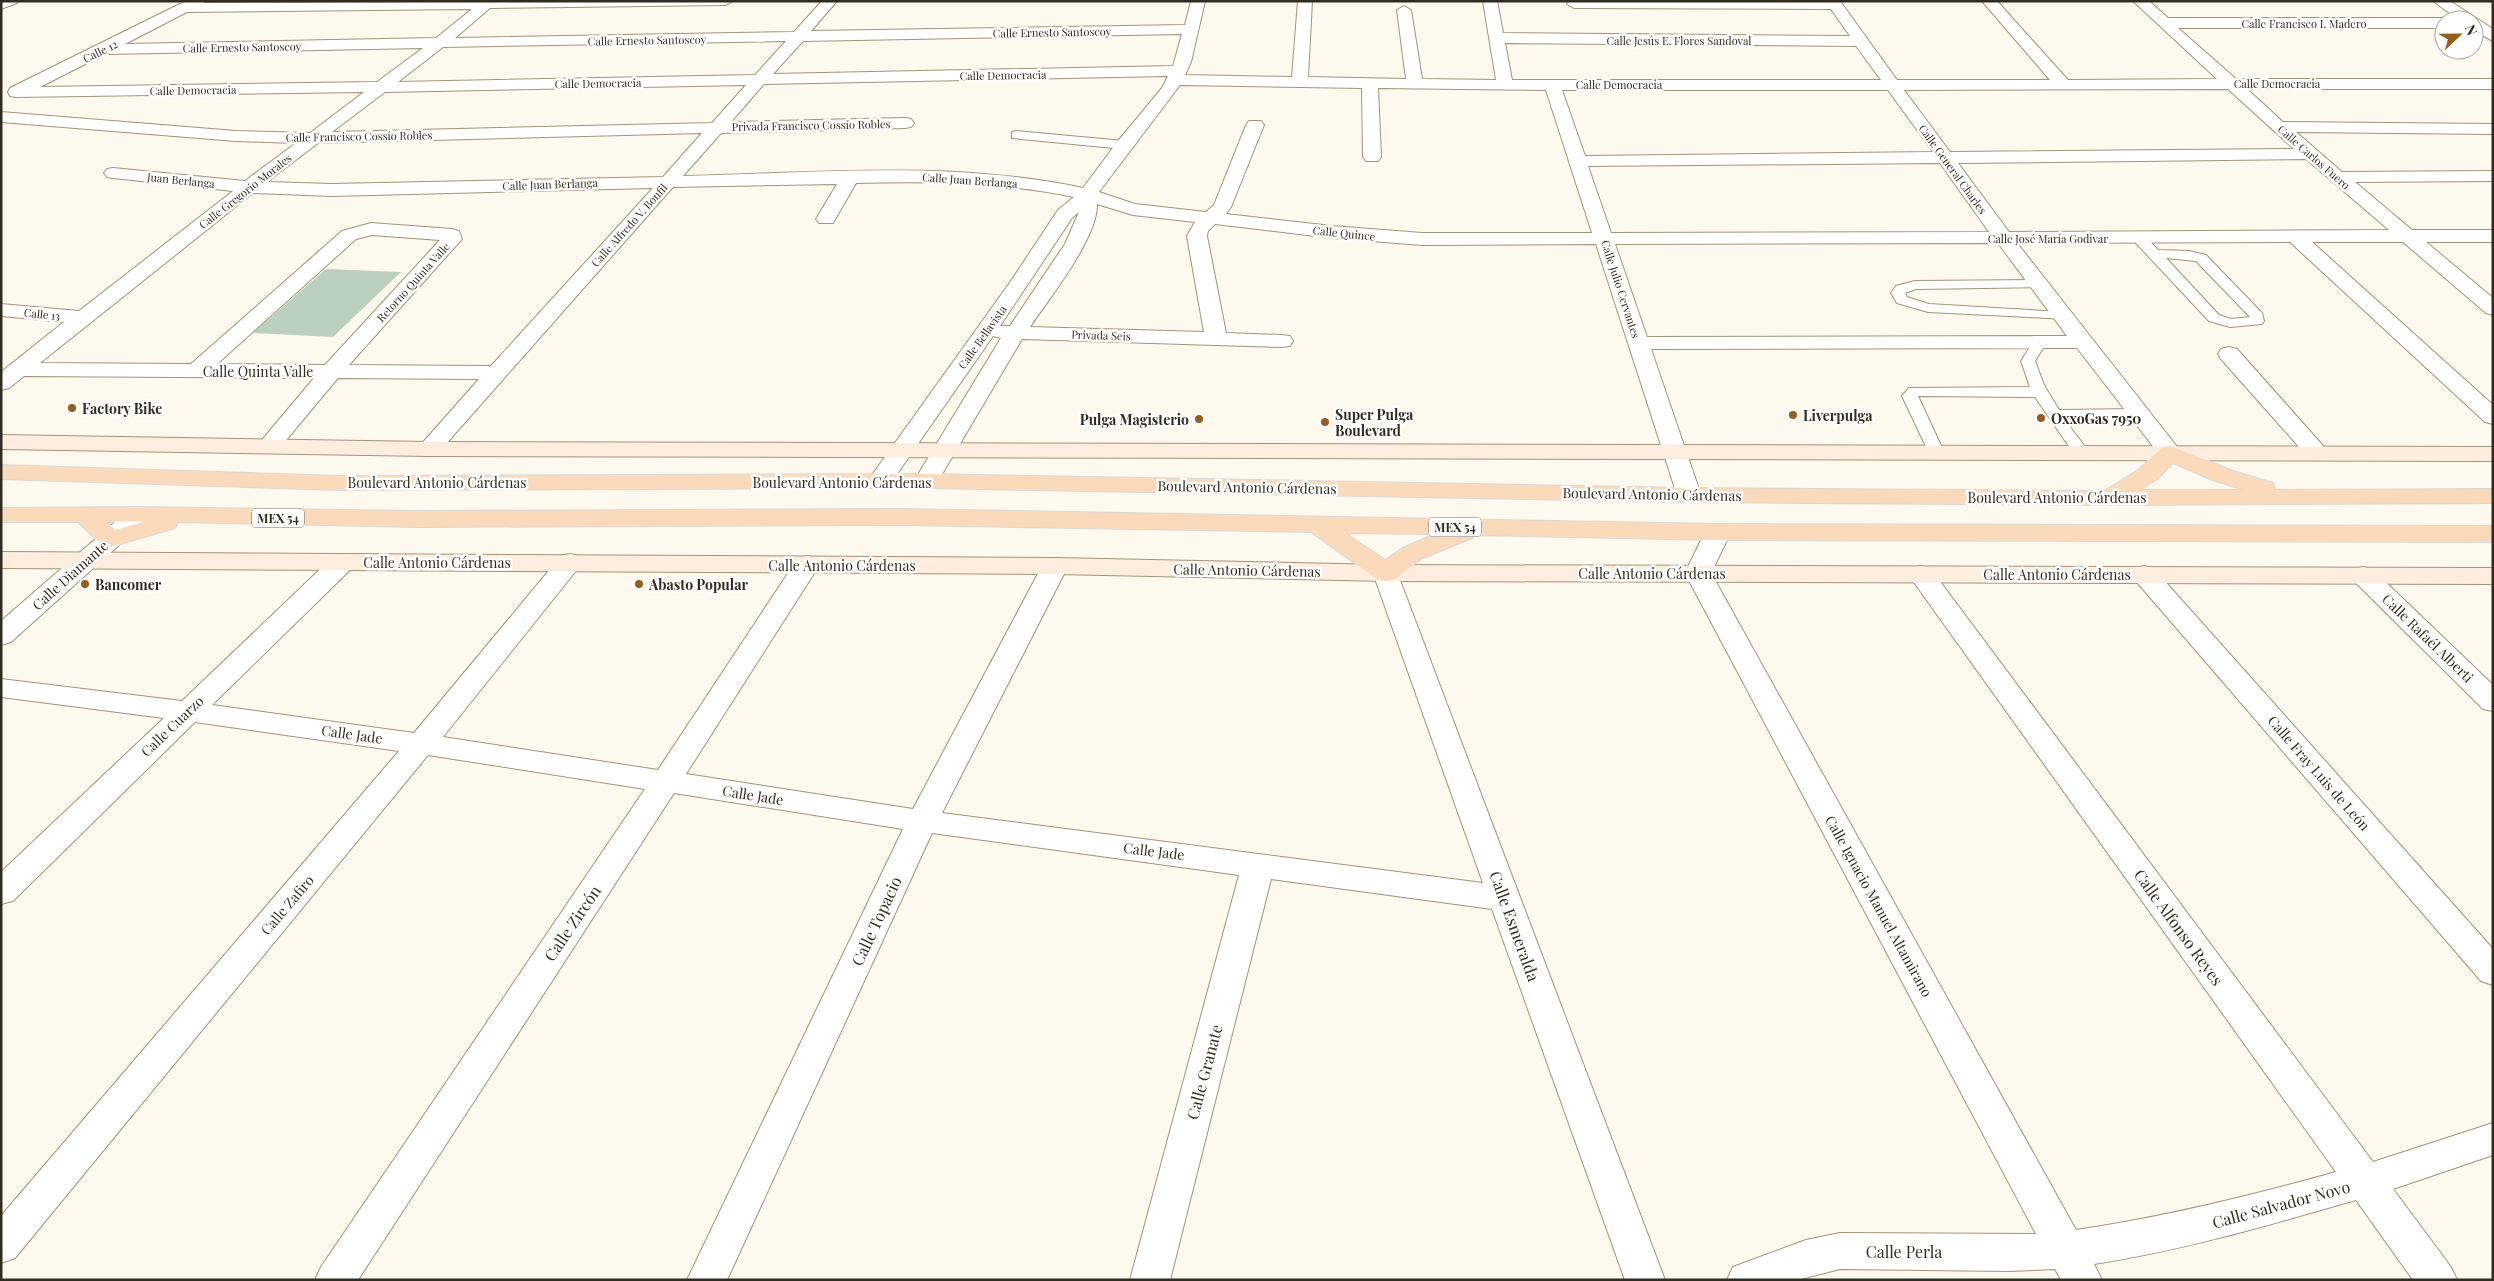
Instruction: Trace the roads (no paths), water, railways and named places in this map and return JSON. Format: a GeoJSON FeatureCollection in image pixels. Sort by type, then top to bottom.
{"type":"FeatureCollection","features":[{"type":"Feature","properties":{"kind":"main road"},"geometry":{"type":"LineString","coordinates":[[2110,498],[2147,475],[2170,453],[2224,476],[2292,496]]}},
{"type":"Feature","properties":{"kind":"main road","name":"Boulevard Antonio Cárdenas"},"geometry":{"type":"LineString","coordinates":[[1,472],[340,482],[926,481],[1689,494],[2110,498],[2493,496]]}},
{"type":"Feature","properties":{"kind":"main road"},"geometry":{"type":"LineString","coordinates":[[116,474],[135,493],[140,503],[139,514],[176,500],[198,496],[340,482]]}},
{"type":"Feature","properties":{"kind":"main road"},"geometry":{"type":"LineString","coordinates":[[2441,497],[2484,534]]}},
{"type":"Feature","properties":{"kind":"main road"},"geometry":{"type":"LineString","coordinates":[[85,514],[110,539],[190,516]]}},
{"type":"Feature","properties":{"kind":"main road","name":"MEX 54"},"geometry":{"type":"LineString","coordinates":[[1,515],[139,514],[417,519],[903,517],[1718,532],[2484,534]]}},
{"type":"Feature","properties":{"kind":"main road"},"geometry":{"type":"LineString","coordinates":[[1316,524],[1386,573],[1398,560],[1418,550],[1439,541],[1487,528]]}},
{"type":"Feature","properties":{"kind":"street"},"geometry":{"type":"LineString","coordinates":[[191,5],[726,1]]}},
{"type":"Feature","properties":{"kind":"street","name":"Calle Alfredo V. Bonfil"},"geometry":{"type":"LineString","coordinates":[[429,449],[830,1]]}},
{"type":"Feature","properties":{"kind":"street","name":"Calle Bellavista"},"geometry":{"type":"LineString","coordinates":[[879,482],[986,331],[1065,214],[1088,195],[1124,145],[1163,100],[1178,76],[1198,1]]}},
{"type":"Feature","properties":{"kind":"street"},"geometry":{"type":"LineString","coordinates":[[1300,82],[1305,1]]}},
{"type":"Feature","properties":{"kind":"street"},"geometry":{"type":"LineString","coordinates":[[1490,1],[1505,84]]}},
{"type":"Feature","properties":{"kind":"street"},"geometry":{"type":"LineString","coordinates":[[1989,1],[2062,83]]}},
{"type":"Feature","properties":{"kind":"street","name":"Calle Carlos Fuero"},"geometry":{"type":"LineString","coordinates":[[2140,1],[2309,154],[2493,309]]}},
{"type":"Feature","properties":{"kind":"street"},"geometry":{"type":"LineString","coordinates":[[2440,1],[2454,10]]}},
{"type":"Feature","properties":{"kind":"street","name":"Calle Gregorio Morales"},"geometry":{"type":"LineString","coordinates":[[1,383],[249,187],[382,88],[487,3]]}},
{"type":"Feature","properties":{"kind":"street"},"geometry":{"type":"LineString","coordinates":[[1574,4],[1833,3]]}},
{"type":"Feature","properties":{"kind":"street","name":"Calle General Charles"},"geometry":{"type":"LineString","coordinates":[[1833,3],[2037,284],[2170,453]]}},
{"type":"Feature","properties":{"kind":"street","name":"Calle 12"},"geometry":{"type":"LineString","coordinates":[[8,96],[191,5]]}},
{"type":"Feature","properties":{"kind":"street"},"geometry":{"type":"LineString","coordinates":[[1404,10],[1414,84]]}},
{"type":"Feature","properties":{"kind":"street","name":"Calle Francisco I. Madero"},"geometry":{"type":"LineString","coordinates":[[2164,23],[2434,23]]}},
{"type":"Feature","properties":{"kind":"street","name":"Calle Ernesto Santoscoy"},"geometry":{"type":"LineString","coordinates":[[104,49],[1191,29]]}},
{"type":"Feature","properties":{"kind":"street","name":"Calle Jesús E. Flores Sandoval"},"geometry":{"type":"LineString","coordinates":[[1497,38],[1861,41]]}},
{"type":"Feature","properties":{"kind":"street","name":"Calle Democracia"},"geometry":{"type":"LineString","coordinates":[[8,96],[758,80],[1178,76],[1300,82],[1414,84],[2493,84]]}},
{"type":"Feature","properties":{"kind":"street"},"geometry":{"type":"LineString","coordinates":[[1370,83],[1372,157]]}},
{"type":"Feature","properties":{"kind":"street","name":"Calle Julio Cervantes"},"geometry":{"type":"LineString","coordinates":[[1552,84],[1689,494]]}},
{"type":"Feature","properties":{"kind":"street","name":"Calle Francisco Cossío Robles"},"geometry":{"type":"LineString","coordinates":[[1,117],[227,136],[315,138],[717,127]]}},
{"type":"Feature","properties":{"kind":"street","name":"Privada Francisco Cossío Robles"},"geometry":{"type":"LineString","coordinates":[[717,127],[905,123]]}},
{"type":"Feature","properties":{"kind":"street"},"geometry":{"type":"LineString","coordinates":[[1216,339],[1197,236],[1199,228],[1222,207],[1255,125]]}},
{"type":"Feature","properties":{"kind":"street"},"geometry":{"type":"LineString","coordinates":[[2279,127],[2493,128]]}},
{"type":"Feature","properties":{"kind":"street"},"geometry":{"type":"LineString","coordinates":[[1579,161],[2309,154]]}},
{"type":"Feature","properties":{"kind":"street","name":"Juan Berlanga"},"geometry":{"type":"LineString","coordinates":[[113,172],[249,187]]}},
{"type":"Feature","properties":{"kind":"street"},"geometry":{"type":"LineString","coordinates":[[826,219],[852,176]]}},
{"type":"Feature","properties":{"kind":"street","name":"Calle Juan Berlanga"},"geometry":{"type":"LineString","coordinates":[[249,187],[374,190],[852,176],[971,178],[1046,186],[1088,195]]}},
{"type":"Feature","properties":{"kind":"street"},"geometry":{"type":"LineString","coordinates":[[2337,177],[2493,176]]}},
{"type":"Feature","properties":{"kind":"street","name":"Calle Bellavista"},"geometry":{"type":"LineString","coordinates":[[926,481],[1016,332],[1075,244],[1088,216],[1088,195]]}},
{"type":"Feature","properties":{"kind":"street","name":"Calle Quince"},"geometry":{"type":"LineString","coordinates":[[1088,195],[1133,209],[1403,238],[1604,239]]}},
{"type":"Feature","properties":{"kind":"street","name":"Retorno Quinta Valle"},"geometry":{"type":"LineString","coordinates":[[197,370],[349,235],[371,229],[452,236],[452,239],[332,371],[269,446]]}},
{"type":"Feature","properties":{"kind":"street"},"geometry":{"type":"LineString","coordinates":[[2294,236],[2493,417]]}},
{"type":"Feature","properties":{"kind":"street","name":"Calle José María Godivar"},"geometry":{"type":"LineString","coordinates":[[1604,239],[2493,236]]}},
{"type":"Feature","properties":{"kind":"street","name":"Calle 13"},"geometry":{"type":"LineString","coordinates":[[1,310],[84,318]]}},
{"type":"Feature","properties":{"kind":"street","name":"Privada Seis"},"geometry":{"type":"LineString","coordinates":[[986,331],[1282,341]]}},
{"type":"Feature","properties":{"kind":"street"},"geometry":{"type":"LineString","coordinates":[[1638,343],[2083,342]]}},
{"type":"Feature","properties":{"kind":"street"},"geometry":{"type":"LineString","coordinates":[[2229,354],[2317,453]]}},
{"type":"Feature","properties":{"kind":"street","name":"Calle Quinta Valle"},"geometry":{"type":"LineString","coordinates":[[19,369],[498,373]]}},
{"type":"Feature","properties":{"kind":"street"},"geometry":{"type":"LineString","coordinates":[[1,442],[429,449],[2493,454]]}},
{"type":"Feature","properties":{"kind":"street","name":"Calle Diamante"},"geometry":{"type":"LineString","coordinates":[[1,636],[139,514]]}},
{"type":"Feature","properties":{"kind":"street"},"geometry":{"type":"LineString","coordinates":[[1698,573],[1718,532]]}},
{"type":"Feature","properties":{"kind":"street","name":"Calle Antonio Cárdenas"},"geometry":{"type":"LineString","coordinates":[[1,560],[1055,566],[1386,573],[2493,576]]}},
{"type":"Feature","properties":{"kind":"street","name":"Calle Cuarzo"},"geometry":{"type":"LineString","coordinates":[[1,892],[343,562]]}},
{"type":"Feature","properties":{"kind":"street","name":"Calle Zafiro"},"geometry":{"type":"LineString","coordinates":[[1,1245],[421,744],[570,562]]}},
{"type":"Feature","properties":{"kind":"street","name":"Calle Zircón"},"geometry":{"type":"LineString","coordinates":[[335,1280],[666,782],[807,564]]}},
{"type":"Feature","properties":{"kind":"street","name":"Calle Topacio"},"geometry":{"type":"LineString","coordinates":[[707,1280],[922,821],[1055,566]]}},
{"type":"Feature","properties":{"kind":"street","name":"Calle Esmeralda"},"geometry":{"type":"LineString","coordinates":[[1386,573],[1645,1280]]}},
{"type":"Feature","properties":{"kind":"street","name":"Calle Ignacio Manuel Altamirano"},"geometry":{"type":"LineString","coordinates":[[1698,573],[2074,1265]]}},
{"type":"Feature","properties":{"kind":"street","name":"Calle Alfonso Reyes"},"geometry":{"type":"LineString","coordinates":[[1921,574],[2437,1280]]}},
{"type":"Feature","properties":{"kind":"street","name":"Calle Fray Luis de León"},"geometry":{"type":"LineString","coordinates":[[2144,574],[2493,972]]}},
{"type":"Feature","properties":{"kind":"street","name":"Calle Rafaél Alberti"},"geometry":{"type":"LineString","coordinates":[[2364,575],[2493,702]]}},
{"type":"Feature","properties":{"kind":"street","name":"Calle Jade"},"geometry":{"type":"LineString","coordinates":[[1,688],[187,711],[421,744],[922,821],[1505,898]]}},
{"type":"Feature","properties":{"kind":"street","name":"Calle Granate"},"geometry":{"type":"LineString","coordinates":[[1150,1280],[1258,865]]}},
{"type":"Feature","properties":{"kind":"street","name":"Calle Salvador Novo"},"geometry":{"type":"LineString","coordinates":[[2074,1265],[2145,1238],[2226,1220],[2365,1181],[2493,1139]]}},
{"type":"Feature","properties":{"kind":"street","name":"Calle Perla"},"geometry":{"type":"LineString","coordinates":[[1747,1280],[1806,1258],[1840,1251],[2009,1252],[2074,1265]]}},
{"type":"Feature","properties":{"kind":"lane"},"geometry":{"type":"LineString","coordinates":[[1,6],[13,1]]}},
{"type":"Feature","properties":{"kind":"lane"},"geometry":{"type":"LineString","coordinates":[[1016,135],[1124,145]]}},
{"type":"Feature","properties":{"kind":"lane"},"geometry":{"type":"LineString","coordinates":[[2139,238],[2154,254],[2214,318],[2230,323],[2257,321],[2257,316],[2201,258],[2189,255],[2154,254]]}},
{"type":"Feature","properties":{"kind":"lane"},"geometry":{"type":"LineString","coordinates":[[2037,284],[1915,285],[1901,289],[1898,294],[1902,300],[1928,308],[2062,316]]}},
{"type":"Feature","properties":{"kind":"lane"},"geometry":{"type":"LineString","coordinates":[[2040,342],[2028,361],[2030,372],[2040,392],[2082,452]]}},
{"type":"Feature","properties":{"kind":"lane"},"geometry":{"type":"LineString","coordinates":[[1936,452],[1910,396],[1914,391],[2040,392]]}},
{"type":"Feature","properties":{"kind":"lane"},"geometry":{"type":"LineString","coordinates":[[2056,415],[2139,414]]}},
{"type":"Feature","properties":{"kind":"place","name":"Factory Bike"},"geometry":{"type":"Point","coordinates":[72,408]}},
{"type":"Feature","properties":{"kind":"place","name":"Liverpulga"},"geometry":{"type":"Point","coordinates":[1793,415]}},
{"type":"Feature","properties":{"kind":"place","name":"OxxoGas 7950"},"geometry":{"type":"Point","coordinates":[2041,418]}},
{"type":"Feature","properties":{"kind":"place","name":"Pulga Magisterio"},"geometry":{"type":"Point","coordinates":[1199,419]}},
{"type":"Feature","properties":{"kind":"place","name":"Super Pulga Boulevard"},"geometry":{"type":"Point","coordinates":[1325,422]}},
{"type":"Feature","properties":{"kind":"place","name":"Bancomer"},"geometry":{"type":"Point","coordinates":[85,584]}},
{"type":"Feature","properties":{"kind":"place","name":"Abasto Popular"},"geometry":{"type":"Point","coordinates":[639,584]}}]}
